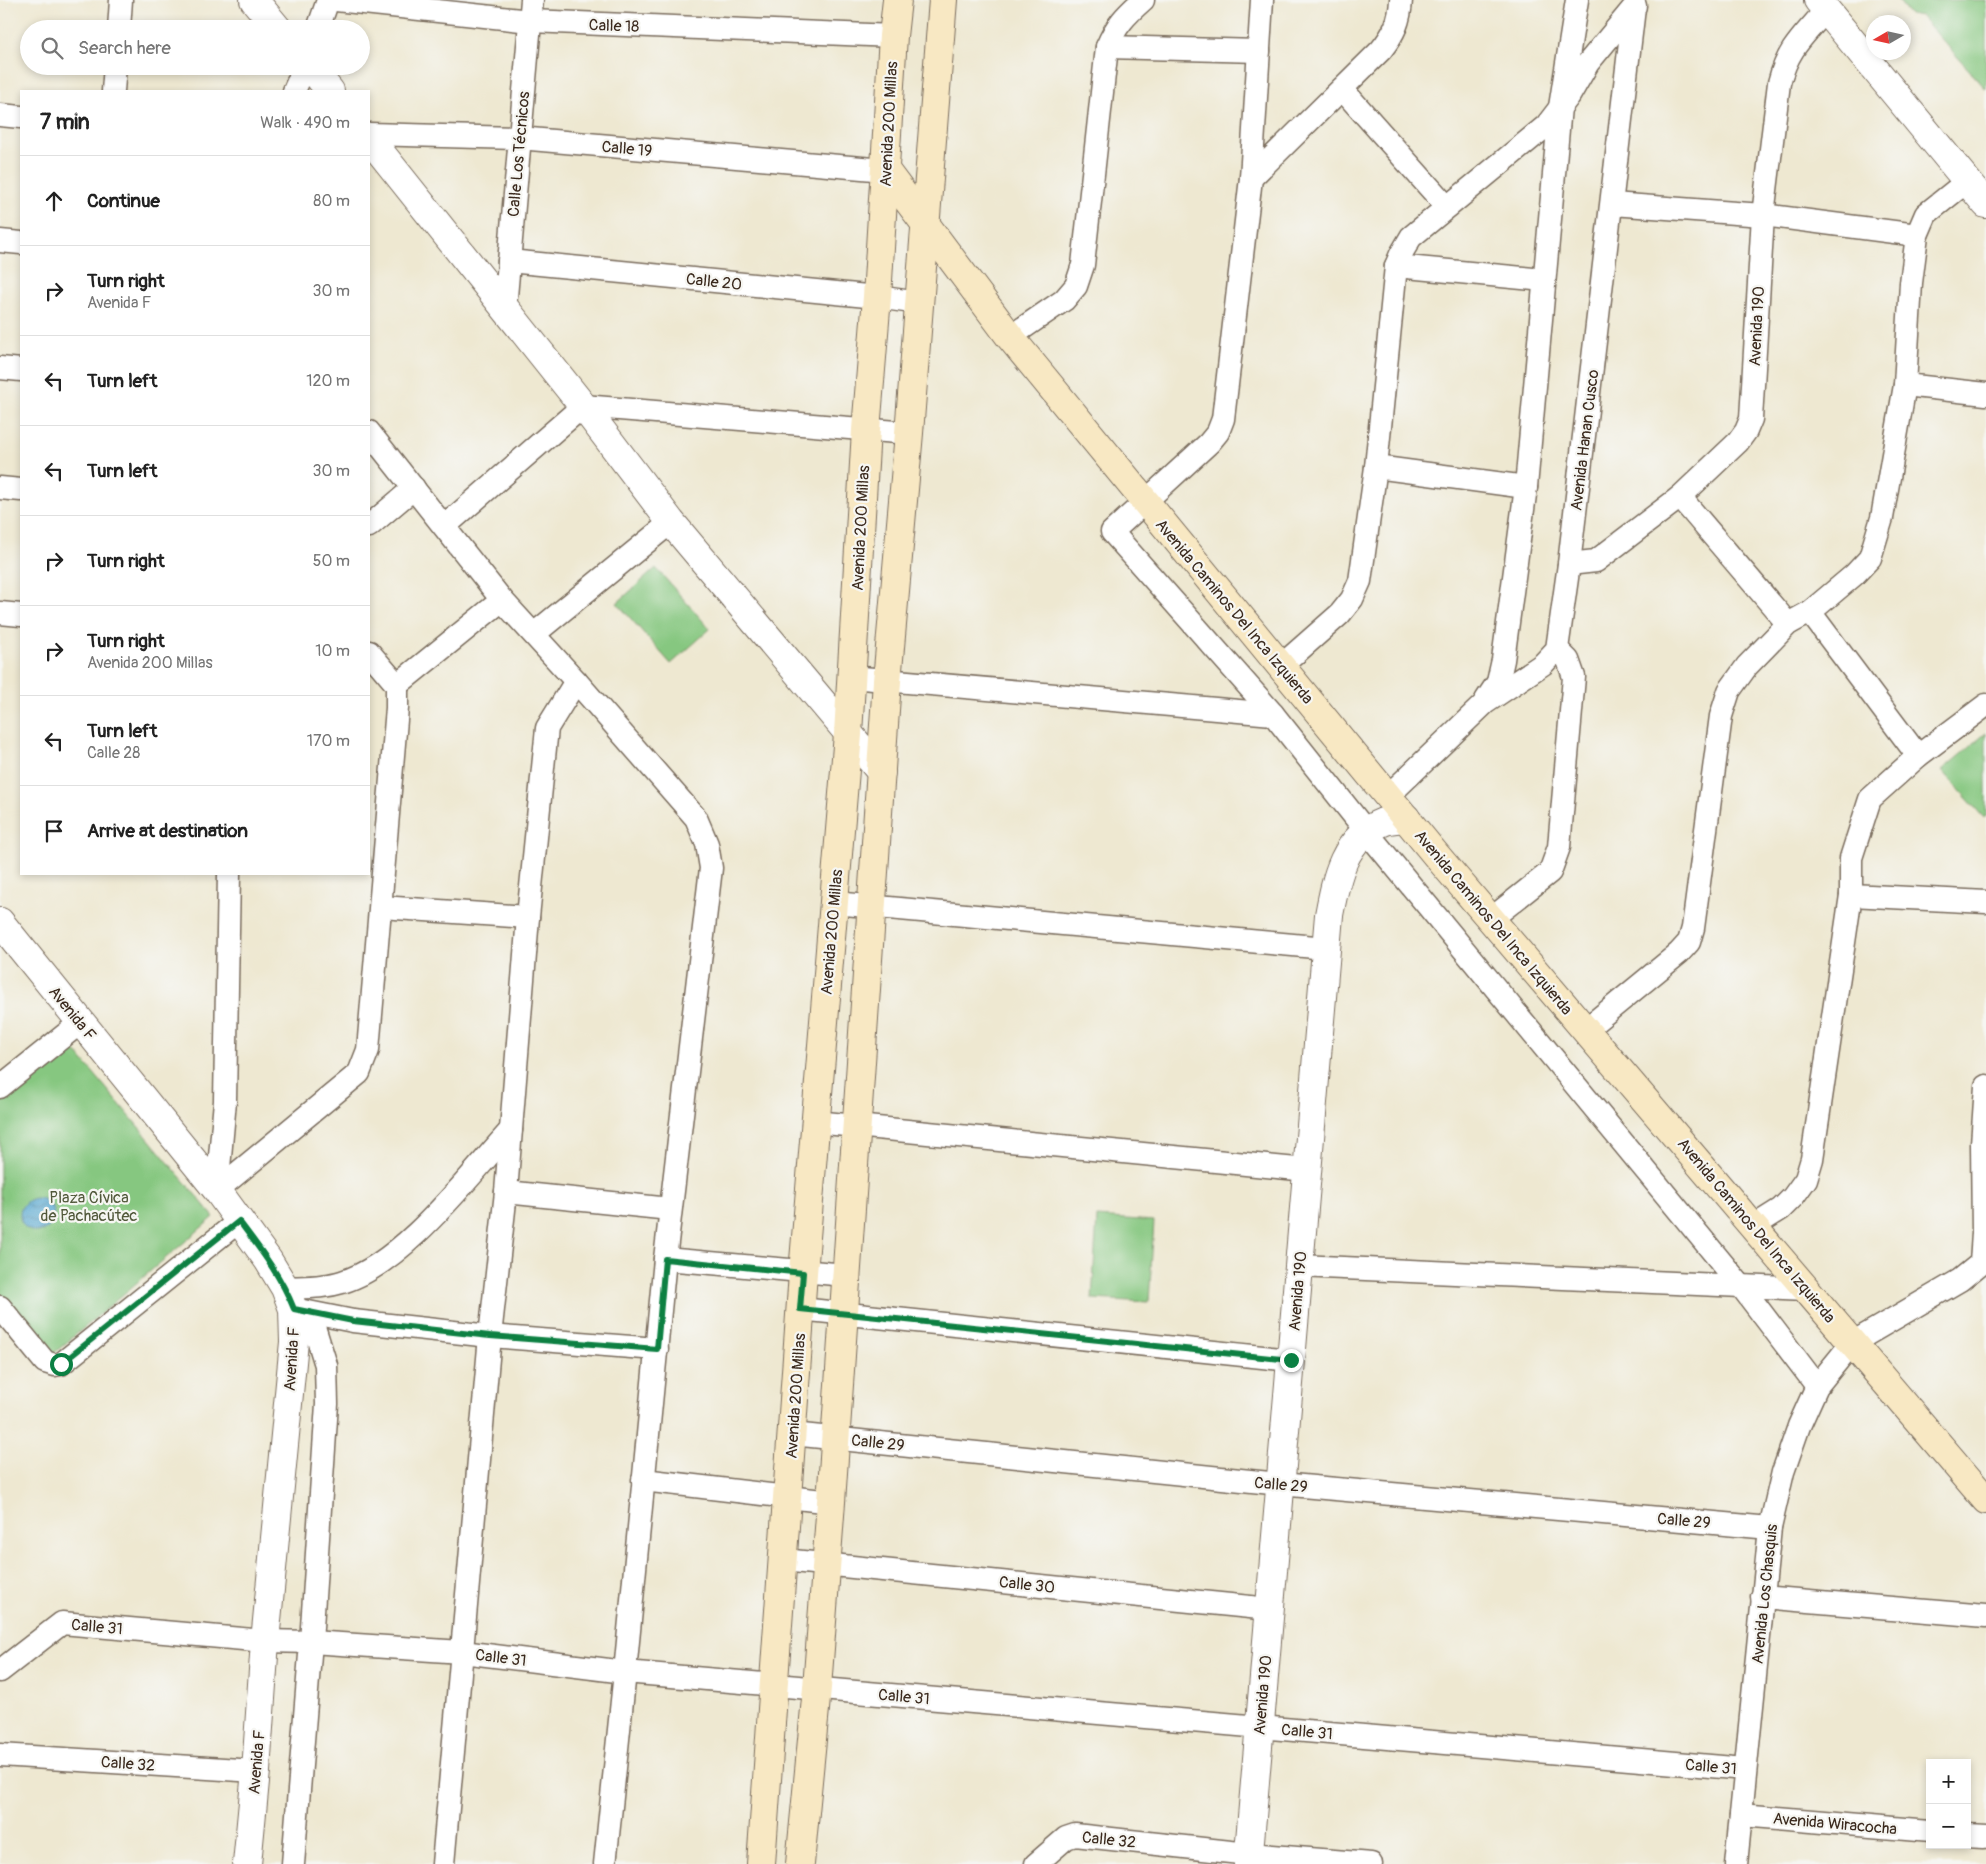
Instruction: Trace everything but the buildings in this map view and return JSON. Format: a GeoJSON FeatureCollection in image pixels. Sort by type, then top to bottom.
{"type":"FeatureCollection","features":[{"type":"Feature","properties":{"kind":"main road","name":"Avenida 200 Millas"},"geometry":{"type":"LineString","coordinates":[[761,1864],[784,1560],[800,1309],[848,734],[866,430],[897,0]]}},
{"type":"Feature","properties":{"kind":"main road"},"geometry":{"type":"LineString","coordinates":[[800,1864],[817,1688],[836,1438],[887,681],[910,434],[943,0]]}},
{"type":"Feature","properties":{"kind":"main road","name":"Avenida Caminos Del Inca Izquierda"},"geometry":{"type":"LineString","coordinates":[[885,170],[1010,337],[1406,818],[1986,1500]]}},
{"type":"Feature","properties":{"kind":"street"},"geometry":{"type":"LineString","coordinates":[[120,20],[121,0]]}},
{"type":"Feature","properties":{"kind":"street"},"geometry":{"type":"LineString","coordinates":[[254,0],[271,20]]}},
{"type":"Feature","properties":{"kind":"street"},"geometry":{"type":"LineString","coordinates":[[321,20],[328,0]]}},
{"type":"Feature","properties":{"kind":"street","name":"Calle 18"},"geometry":{"type":"LineString","coordinates":[[336,0],[531,11],[893,36]]}},
{"type":"Feature","properties":{"kind":"street"},"geometry":{"type":"LineString","coordinates":[[1010,337],[1064,300],[1076,286],[1083,265],[1107,47],[1113,31],[1126,15],[1143,0]]}},
{"type":"Feature","properties":{"kind":"street"},"geometry":{"type":"LineString","coordinates":[[1262,0],[1251,178],[1223,419],[1218,432],[1209,443],[1112,532],[1273,714],[1366,831],[1740,1286],[1817,1386]]}},
{"type":"Feature","properties":{"kind":"street"},"geometry":{"type":"LineString","coordinates":[[1251,178],[1370,62],[1392,36],[1400,19],[1402,0]]}},
{"type":"Feature","properties":{"kind":"street"},"geometry":{"type":"LineString","coordinates":[[1485,703],[1498,682],[1503,660],[1526,487],[1560,107],[1576,0]]}},
{"type":"Feature","properties":{"kind":"street"},"geometry":{"type":"LineString","coordinates":[[1281,666],[1340,614],[1352,599],[1360,581],[1376,467],[1396,266],[1401,254],[1411,237],[1546,126],[1588,63],[1638,4]]}},
{"type":"Feature","properties":{"kind":"street","name":"Avenida Hanan Cusco"},"geometry":{"type":"LineString","coordinates":[[1557,649],[1638,4]]}},
{"type":"Feature","properties":{"kind":"street"},"geometry":{"type":"LineString","coordinates":[[1822,5],[1986,204]]}},
{"type":"Feature","properties":{"kind":"street","name":"Avenida 190"},"geometry":{"type":"LineString","coordinates":[[1569,564],[1596,561],[1680,497],[1738,442],[1746,432],[1751,418],[1763,215],[1779,83],[1784,64],[1822,5]]}},
{"type":"Feature","properties":{"kind":"street","name":"Calle Los Técnicos"},"geometry":{"type":"LineString","coordinates":[[505,308],[531,11]]}},
{"type":"Feature","properties":{"kind":"street"},"geometry":{"type":"LineString","coordinates":[[1107,47],[1259,51]]}},
{"type":"Feature","properties":{"kind":"street"},"geometry":{"type":"LineString","coordinates":[[113,90],[114,75]]}},
{"type":"Feature","properties":{"kind":"street"},"geometry":{"type":"LineString","coordinates":[[294,90],[301,75]]}},
{"type":"Feature","properties":{"kind":"street"},"geometry":{"type":"LineString","coordinates":[[317,75],[329,90]]}},
{"type":"Feature","properties":{"kind":"street"},"geometry":{"type":"LineString","coordinates":[[1342,89],[1447,207]]}},
{"type":"Feature","properties":{"kind":"street"},"geometry":{"type":"LineString","coordinates":[[0,115],[20,117]]}},
{"type":"Feature","properties":{"kind":"street","name":"Calle 19"},"geometry":{"type":"LineString","coordinates":[[370,136],[520,138],[885,170]]}},
{"type":"Feature","properties":{"kind":"street"},"geometry":{"type":"LineString","coordinates":[[370,137],[583,406],[671,522],[881,772]]}},
{"type":"Feature","properties":{"kind":"street"},"geometry":{"type":"LineString","coordinates":[[1586,1030],[1679,953],[1689,942],[1721,716],[1729,692],[1747,666],[1788,624],[1810,612],[1854,576],[1870,558],[1882,518],[1905,385],[1911,283],[1918,235],[1926,214],[1966,182]]}},
{"type":"Feature","properties":{"kind":"street"},"geometry":{"type":"LineString","coordinates":[[1612,204],[1763,215],[1918,235]]}},
{"type":"Feature","properties":{"kind":"street"},"geometry":{"type":"LineString","coordinates":[[0,241],[20,243]]}},
{"type":"Feature","properties":{"kind":"street","name":"Calle 20"},"geometry":{"type":"LineString","coordinates":[[508,261],[877,297],[919,303]]}},
{"type":"Feature","properties":{"kind":"street"},"geometry":{"type":"LineString","coordinates":[[1396,266],[1544,280]]}},
{"type":"Feature","properties":{"kind":"street"},"geometry":{"type":"LineString","coordinates":[[0,368],[20,370]]}},
{"type":"Feature","properties":{"kind":"street"},"geometry":{"type":"LineString","coordinates":[[1905,385],[1986,394]]}},
{"type":"Feature","properties":{"kind":"street"},"geometry":{"type":"LineString","coordinates":[[445,526],[583,406],[910,434]]}},
{"type":"Feature","properties":{"kind":"street"},"geometry":{"type":"LineString","coordinates":[[370,433],[502,600],[696,818],[707,844],[711,868],[670,1209],[605,1864]]}},
{"type":"Feature","properties":{"kind":"street"},"geometry":{"type":"LineString","coordinates":[[1376,467],[1526,487]]}},
{"type":"Feature","properties":{"kind":"street"},"geometry":{"type":"LineString","coordinates":[[0,488],[20,490]]}},
{"type":"Feature","properties":{"kind":"street"},"geometry":{"type":"LineString","coordinates":[[370,525],[414,488]]}},
{"type":"Feature","properties":{"kind":"street"},"geometry":{"type":"LineString","coordinates":[[1680,497],[1788,624]]}},
{"type":"Feature","properties":{"kind":"street"},"geometry":{"type":"LineString","coordinates":[[534,634],[671,522]]}},
{"type":"Feature","properties":{"kind":"street"},"geometry":{"type":"LineString","coordinates":[[397,685],[502,600]]}},
{"type":"Feature","properties":{"kind":"street"},"geometry":{"type":"LineString","coordinates":[[1810,612],[1918,756]]}},
{"type":"Feature","properties":{"kind":"street"},"geometry":{"type":"LineString","coordinates":[[0,613],[20,615]]}},
{"type":"Feature","properties":{"kind":"street"},"geometry":{"type":"LineString","coordinates":[[1388,796],[1485,703],[1543,664],[1557,649],[1568,660],[1574,677],[1559,847],[1550,872],[1491,919]]}},
{"type":"Feature","properties":{"kind":"street"},"geometry":{"type":"LineString","coordinates":[[216,1190],[359,1073],[368,1050],[397,708],[397,685],[370,653]]}},
{"type":"Feature","properties":{"kind":"street"},"geometry":{"type":"LineString","coordinates":[[851,677],[1273,714]]}},
{"type":"Feature","properties":{"kind":"street"},"geometry":{"type":"LineString","coordinates":[[443,1864],[490,1336],[506,1192],[528,917],[547,728],[576,681]]}},
{"type":"Feature","properties":{"kind":"street"},"geometry":{"type":"LineString","coordinates":[[1754,1226],[1781,1209],[1806,1179],[1812,1159],[1851,895],[1851,858],[1870,799],[1918,756],[1986,705]]}},
{"type":"Feature","properties":{"kind":"street","name":"Avenida 190"},"geometry":{"type":"LineString","coordinates":[[1248,1859],[1326,948],[1334,886],[1340,866],[1350,848],[1366,831],[1384,822],[1406,818]]}},
{"type":"Feature","properties":{"kind":"street"},"geometry":{"type":"LineString","coordinates":[[216,1190],[225,1101],[229,875]]}},
{"type":"Feature","properties":{"kind":"street"},"geometry":{"type":"LineString","coordinates":[[1851,895],[1986,902]]}},
{"type":"Feature","properties":{"kind":"street"},"geometry":{"type":"LineString","coordinates":[[834,903],[1326,948]]}},
{"type":"Feature","properties":{"kind":"street"},"geometry":{"type":"LineString","coordinates":[[381,907],[528,917]]}},
{"type":"Feature","properties":{"kind":"street","name":"Avenida F"},"geometry":{"type":"LineString","coordinates":[[0,922],[216,1190],[268,1260],[289,1298],[294,1342],[265,1641],[247,1864]]}},
{"type":"Feature","properties":{"kind":"street"},"geometry":{"type":"LineString","coordinates":[[0,1087],[80,1022]]}},
{"type":"Feature","properties":{"kind":"street"},"geometry":{"type":"LineString","coordinates":[[1852,1343],[1960,1280],[1984,1263],[1982,1144],[1986,1086]]}},
{"type":"Feature","properties":{"kind":"street"},"geometry":{"type":"LineString","coordinates":[[815,1122],[1307,1170]]}},
{"type":"Feature","properties":{"kind":"street"},"geometry":{"type":"LineString","coordinates":[[289,1298],[356,1277],[400,1250],[511,1130]]}},
{"type":"Feature","properties":{"kind":"street"},"geometry":{"type":"LineString","coordinates":[[506,1192],[670,1209]]}},
{"type":"Feature","properties":{"kind":"street"},"geometry":{"type":"LineString","coordinates":[[0,1306],[45,1362],[55,1365],[61,1364],[239,1221]]}},
{"type":"Feature","properties":{"kind":"street"},"geometry":{"type":"LineString","coordinates":[[665,1259],[803,1273],[846,1275]]}},
{"type":"Feature","properties":{"kind":"street"},"geometry":{"type":"LineString","coordinates":[[1299,1266],[1806,1289]]}},
{"type":"Feature","properties":{"kind":"street"},"geometry":{"type":"LineString","coordinates":[[289,1298],[353,1321],[490,1336],[657,1349]]}},
{"type":"Feature","properties":{"kind":"street"},"geometry":{"type":"LineString","coordinates":[[289,1298],[315,1330],[326,1365],[327,1404],[311,1642],[293,1864]]}},
{"type":"Feature","properties":{"kind":"street"},"geometry":{"type":"LineString","coordinates":[[800,1309],[1291,1360]]}},
{"type":"Feature","properties":{"kind":"street","name":"Avenida Los Chasquis"},"geometry":{"type":"LineString","coordinates":[[1736,1864],[1770,1528],[1783,1472],[1799,1426],[1817,1386],[1852,1343]]}},
{"type":"Feature","properties":{"kind":"street","name":"Calle 29"},"geometry":{"type":"LineString","coordinates":[[792,1434],[1280,1484],[1770,1528]]}},
{"type":"Feature","properties":{"kind":"street"},"geometry":{"type":"LineString","coordinates":[[643,1480],[831,1502]]}},
{"type":"Feature","properties":{"kind":"street","name":"Calle 30"},"geometry":{"type":"LineString","coordinates":[[784,1560],[1270,1609]]}},
{"type":"Feature","properties":{"kind":"street"},"geometry":{"type":"LineString","coordinates":[[1762,1597],[1986,1616]]}},
{"type":"Feature","properties":{"kind":"street","name":"Calle 31"},"geometry":{"type":"LineString","coordinates":[[0,1671],[62,1623],[265,1641],[311,1642],[462,1652],[625,1672],[1746,1769]]}},
{"type":"Feature","properties":{"kind":"street","name":"Calle 32"},"geometry":{"type":"LineString","coordinates":[[0,1755],[256,1771]]}},
{"type":"Feature","properties":{"kind":"street","name":"Avenida Wiracocha"},"geometry":{"type":"LineString","coordinates":[[1741,1815],[1926,1831]]}},
{"type":"Feature","properties":{"kind":"street"},"geometry":{"type":"LineString","coordinates":[[1971,1834],[1986,1835]]}},
{"type":"Feature","properties":{"kind":"street","name":"Calle 32"},"geometry":{"type":"LineString","coordinates":[[1036,1864],[1066,1838],[1075,1835],[1248,1859],[1371,1864]]}},
{"type":"Feature","properties":{"kind":"green space"},"geometry":{"type":"Polygon","coordinates":[[[1898,0],[1986,0],[1986,89],[1921,16],[1909,14],[1898,0]]]}},
{"type":"Feature","properties":{"kind":"green space"},"geometry":{"type":"Polygon","coordinates":[[[656,568],[710,629],[671,664],[617,603],[656,568]]]}},
{"type":"Feature","properties":{"kind":"green space"},"geometry":{"type":"Polygon","coordinates":[[[1986,733],[1986,816],[1984,818],[1942,770],[1986,733]]]}},
{"type":"Feature","properties":{"kind":"green space","name":"Plaza Cívica de Pachacútec"},"geometry":{"type":"Polygon","coordinates":[[[66,1040],[214,1217],[52,1355],[0,1294],[0,1094],[66,1040]]]}},
{"type":"Feature","properties":{"kind":"green space"},"geometry":{"type":"Polygon","coordinates":[[[1097,1217],[1154,1221],[1149,1302],[1092,1299],[1097,1217]]]}},
{"type":"Feature","properties":{"kind":"water"},"geometry":{"type":"Polygon","coordinates":[[[37,1198],[44,1199],[49,1203],[53,1208],[53,1222],[49,1227],[44,1231],[37,1232],[30,1231],[25,1227],[21,1222],[20,1215],[21,1208],[25,1203],[30,1199],[37,1198]]]}},
{"type":"Feature","properties":{"kind":"route"},"geometry":{"type":"LineString","coordinates":[[61,1364],[239,1221],[268,1260],[285,1288],[294,1309],[353,1321],[490,1336],[657,1349],[665,1259],[803,1273],[800,1309],[1291,1360]]}}]}
